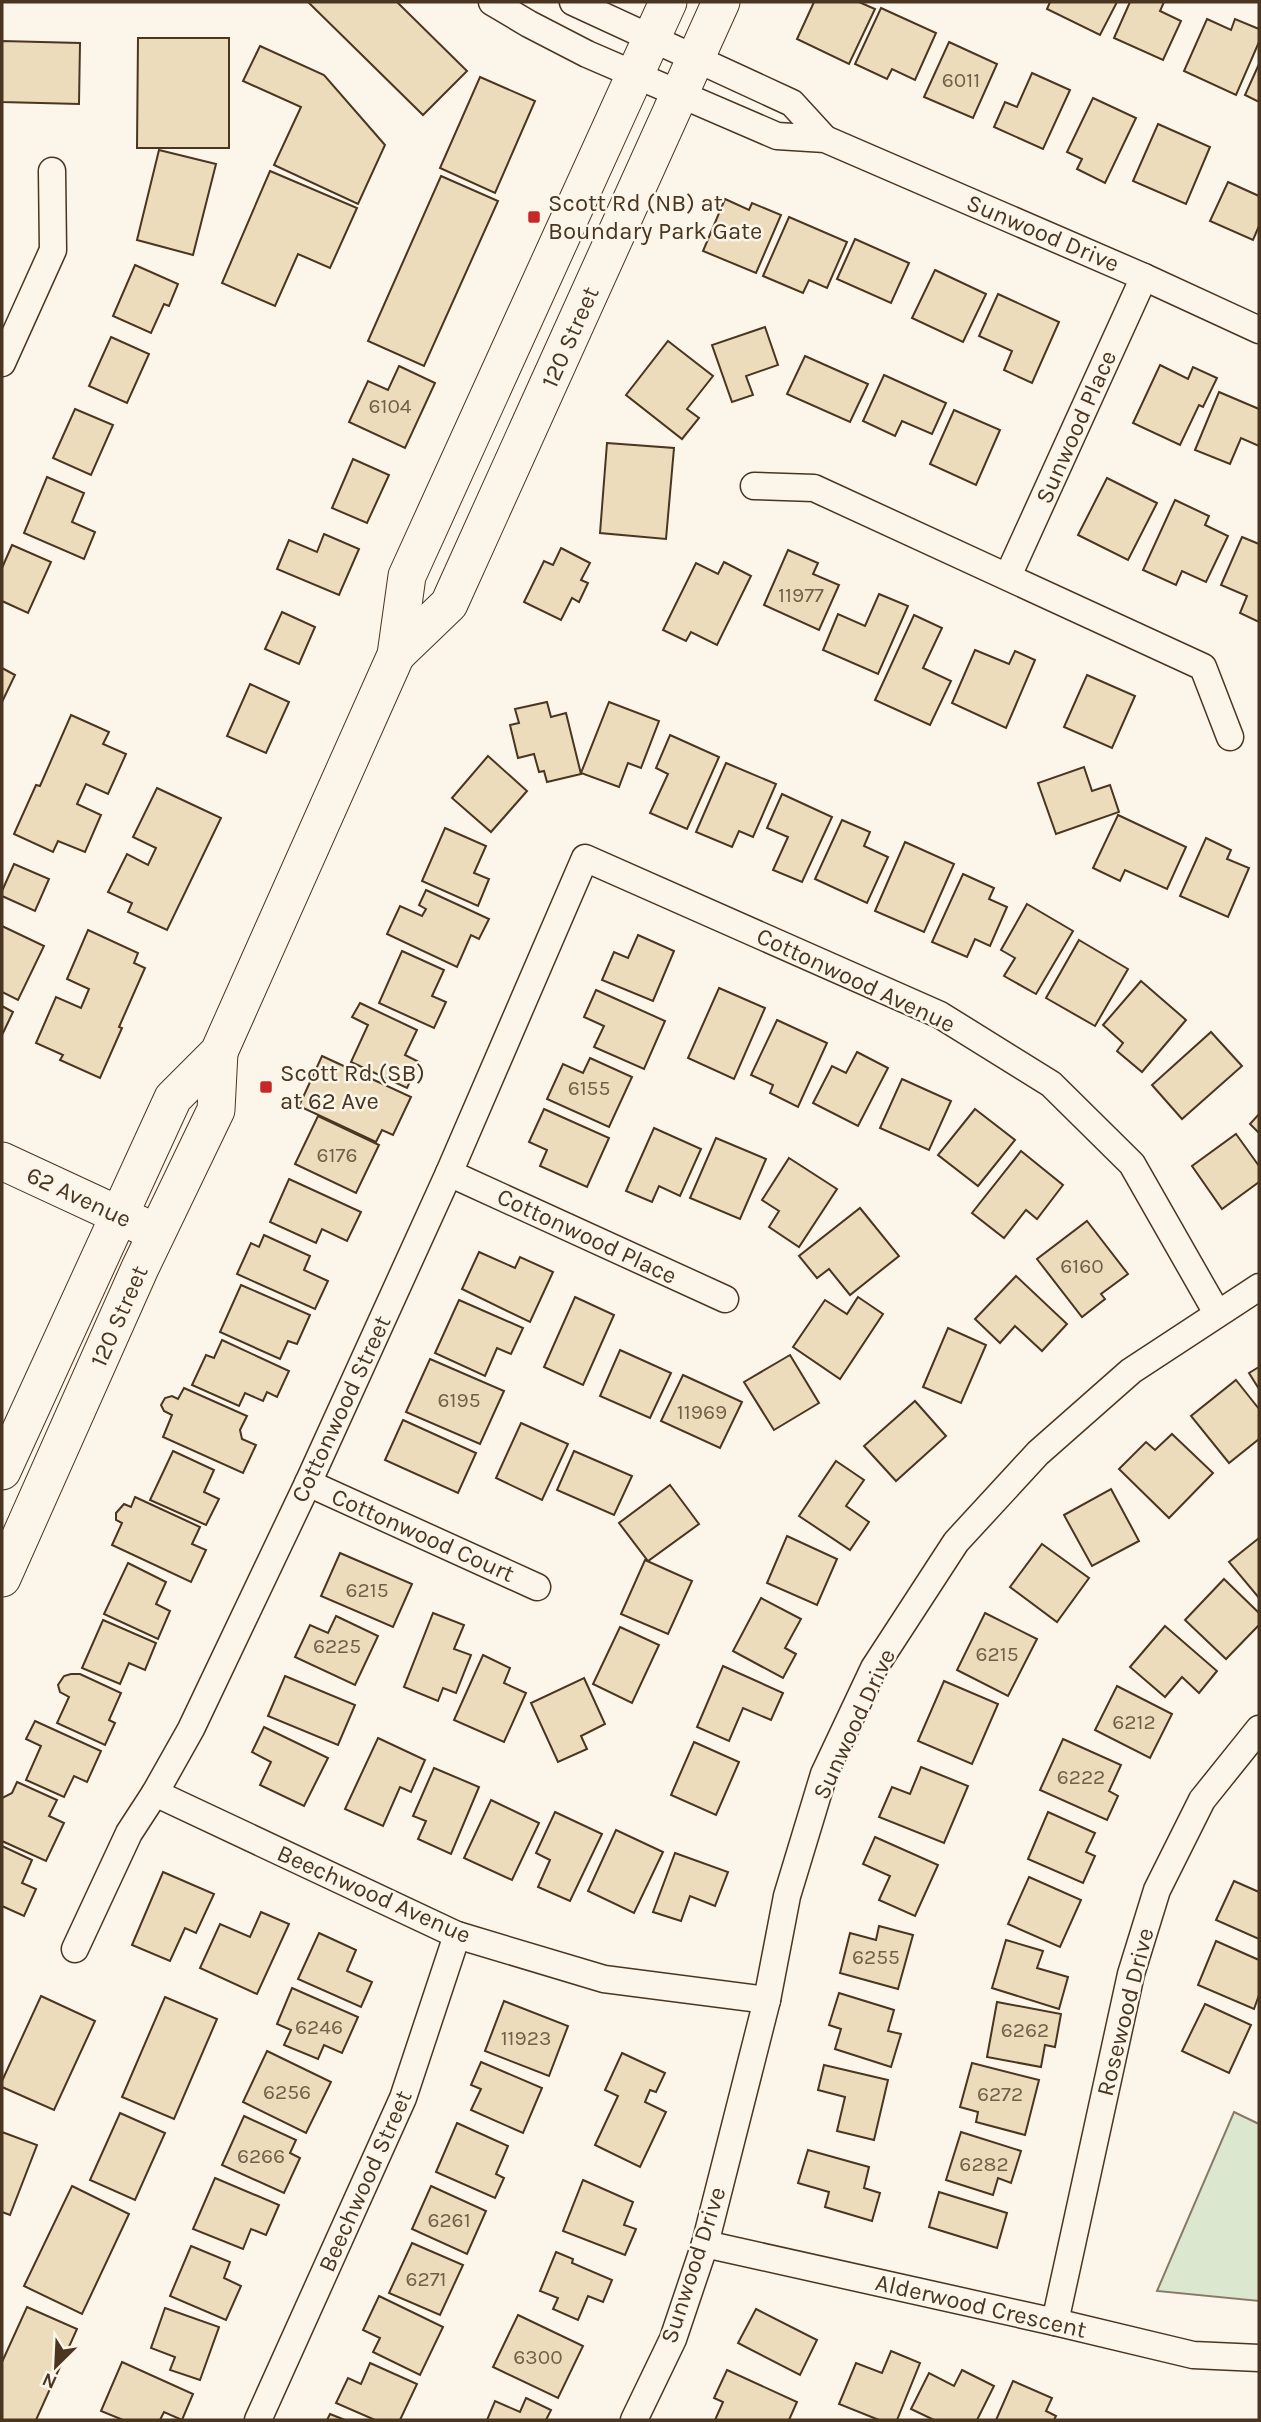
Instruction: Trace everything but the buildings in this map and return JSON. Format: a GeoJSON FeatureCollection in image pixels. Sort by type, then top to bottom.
{"type":"FeatureCollection","features":[{"type":"Feature","properties":{"kind":"main road","name":"120 Street"},"geometry":{"type":"LineString","coordinates":[[2,1471],[173,1098],[219,1052],[396,655],[407,576],[668,2]]}},
{"type":"Feature","properties":{"kind":"main road","name":"120 Street"},"geometry":{"type":"LineString","coordinates":[[396,655],[449,604],[721,2]]}},
{"type":"Feature","properties":{"kind":"main road","name":"120 Street"},"geometry":{"type":"LineString","coordinates":[[2,1578],[157,1233],[216,1110],[219,1052]]}},
{"type":"Feature","properties":{"kind":"main road","name":"62 Avenue"},"geometry":{"type":"LineString","coordinates":[[2,1161],[157,1233]]}},
{"type":"Feature","properties":{"kind":"street","name":"Sunwood Drive"},"geometry":{"type":"LineString","coordinates":[[492,2],[587,54],[635,75],[778,136],[825,139],[1144,277],[1259,330]]}},
{"type":"Feature","properties":{"kind":"street","name":"Sunwood Drive"},"geometry":{"type":"LineString","coordinates":[[573,2],[792,103],[825,139]]}},
{"type":"Feature","properties":{"kind":"street"},"geometry":{"type":"LineString","coordinates":[[2,363],[53,250],[52,171]]}},
{"type":"Feature","properties":{"kind":"street","name":"Sunwood Place"},"geometry":{"type":"LineString","coordinates":[[1008,576],[1144,277]]}},
{"type":"Feature","properties":{"kind":"street"},"geometry":{"type":"LineString","coordinates":[[754,486],[814,488],[1203,667],[1230,737]]}},
{"type":"Feature","properties":{"kind":"street","name":"Cottonwood Street"},"geometry":{"type":"LineString","coordinates":[[75,1948],[129,1833],[191,1729],[308,1483],[449,1173],[585,858]]}},
{"type":"Feature","properties":{"kind":"street","name":"Cottonwood Avenue"},"geometry":{"type":"LineString","coordinates":[[585,858],[940,1015],[1051,1084],[1132,1164],[1217,1314]]}},
{"type":"Feature","properties":{"kind":"street","name":"Cottonwood Place"},"geometry":{"type":"LineString","coordinates":[[449,1173],[724,1299]]}},
{"type":"Feature","properties":{"kind":"street","name":"Sunwood Drive"},"geometry":{"type":"LineString","coordinates":[[634,2420],[673,2339],[705,2244],[766,2000],[787,1896],[824,1774],[874,1668],[956,1542],[1038,1453],[1131,1371],[1259,1287]]}},
{"type":"Feature","properties":{"kind":"street","name":"Cottonwood Court"},"geometry":{"type":"LineString","coordinates":[[308,1483],[537,1587]]}},
{"type":"Feature","properties":{"kind":"street","name":"Rosewood Drive"},"geometry":{"type":"LineString","coordinates":[[1055,2322],[1131,1974],[1157,1890],[1202,1800],[1259,1730]]}},
{"type":"Feature","properties":{"kind":"street","name":"Beechwood Avenue"},"geometry":{"type":"LineString","coordinates":[[155,1793],[457,1935],[604,1979],[766,2000]]}},
{"type":"Feature","properties":{"kind":"street","name":"Beechwood Street"},"geometry":{"type":"LineString","coordinates":[[258,2420],[403,2098],[457,1935]]}},
{"type":"Feature","properties":{"kind":"street","name":"Alderwood Crescent"},"geometry":{"type":"LineString","coordinates":[[705,2244],[1194,2355],[1259,2358]]}},
{"type":"Feature","properties":{"kind":"green space"},"geometry":{"type":"Polygon","coordinates":[[[1234,2112],[1259,2124],[1259,2301],[1157,2291],[1234,2112]]]}},
{"type":"Feature","properties":{"kind":"place","name":"Scott Rd (NB) at Boundary Park Gate"},"geometry":{"type":"Point","coordinates":[534,217]}},
{"type":"Feature","properties":{"kind":"place","name":"Scott Rd (SB) at 62 Ave"},"geometry":{"type":"Point","coordinates":[266,1087]}}]}
